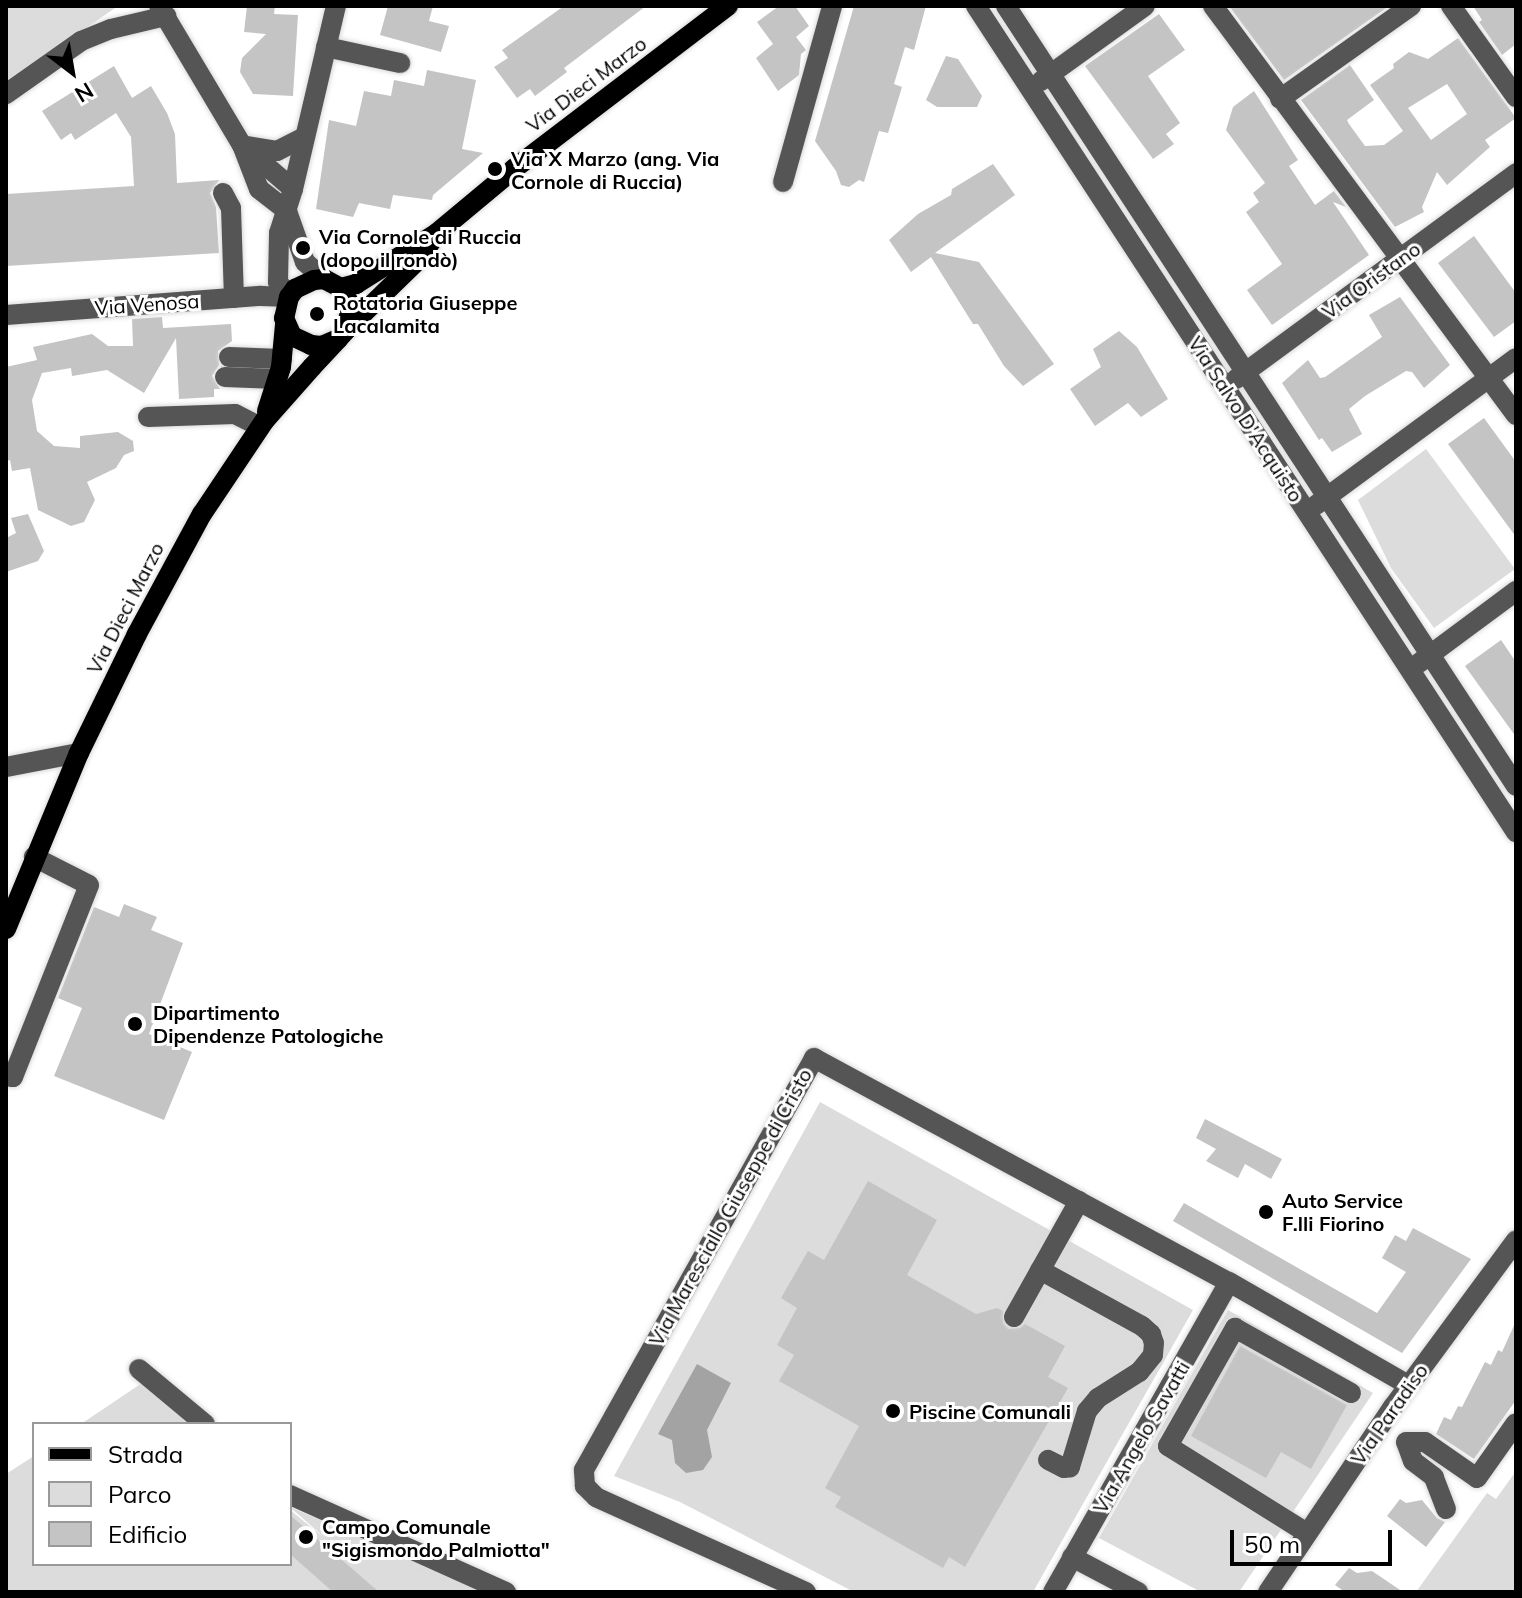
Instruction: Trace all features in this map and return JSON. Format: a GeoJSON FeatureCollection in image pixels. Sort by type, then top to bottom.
{"type":"FeatureCollection","features":[{"type":"Feature","properties":{"kind":"main road","name":"Via Dieci Marzo"},"geometry":{"type":"LineString","coordinates":[[333,284],[356,284],[437,233],[515,168],[728,6]]}},
{"type":"Feature","properties":{"kind":"main road","name":"Via Dieci Marzo"},"geometry":{"type":"LineString","coordinates":[[6,929],[79,753],[164,582],[202,514],[262,423],[342,335],[422,256],[437,233]]}},
{"type":"Feature","properties":{"kind":"main road"},"geometry":{"type":"LineString","coordinates":[[262,423],[280,369],[285,325],[289,297],[304,283],[333,284],[351,306],[342,335],[322,346],[300,342],[285,325]]}},
{"type":"Feature","properties":{"kind":"street"},"geometry":{"type":"LineString","coordinates":[[289,297],[278,282],[276,259],[279,233],[293,189],[336,6]]}},
{"type":"Feature","properties":{"kind":"street"},"geometry":{"type":"LineString","coordinates":[[783,182],[832,6]]}},
{"type":"Feature","properties":{"kind":"street","name":"Via Salvo D'Acquisto"},"geometry":{"type":"LineString","coordinates":[[976,6],[1516,830]]}},
{"type":"Feature","properties":{"kind":"street","name":"Via Salvo D'Acquisto"},"geometry":{"type":"LineString","coordinates":[[1006,6],[1516,786]]}},
{"type":"Feature","properties":{"kind":"street"},"geometry":{"type":"LineString","coordinates":[[1031,89],[1145,6]]}},
{"type":"Feature","properties":{"kind":"street"},"geometry":{"type":"LineString","coordinates":[[1213,6],[1516,415]]}},
{"type":"Feature","properties":{"kind":"street"},"geometry":{"type":"LineString","coordinates":[[1280,99],[1411,6]]}},
{"type":"Feature","properties":{"kind":"street"},"geometry":{"type":"LineString","coordinates":[[1451,6],[1516,97]]}},
{"type":"Feature","properties":{"kind":"street"},"geometry":{"type":"LineString","coordinates":[[6,94],[81,41],[162,11],[242,145],[259,189],[287,211],[305,262],[333,284]]}},
{"type":"Feature","properties":{"kind":"street"},"geometry":{"type":"LineString","coordinates":[[326,47],[400,63]]}},
{"type":"Feature","properties":{"kind":"street"},"geometry":{"type":"LineString","coordinates":[[242,145],[277,151],[305,137]]}},
{"type":"Feature","properties":{"kind":"street"},"geometry":{"type":"LineString","coordinates":[[242,145],[293,189]]}},
{"type":"Feature","properties":{"kind":"street","name":"Via Oristano"},"geometry":{"type":"LineString","coordinates":[[1225,386],[1516,173]]}},
{"type":"Feature","properties":{"kind":"street"},"geometry":{"type":"LineString","coordinates":[[223,193],[231,208],[234,298]]}},
{"type":"Feature","properties":{"kind":"street","name":"Via Venosa"},"geometry":{"type":"LineString","coordinates":[[6,315],[234,298],[289,297]]}},
{"type":"Feature","properties":{"kind":"street"},"geometry":{"type":"LineString","coordinates":[[229,357],[280,369]]}},
{"type":"Feature","properties":{"kind":"street"},"geometry":{"type":"LineString","coordinates":[[1307,512],[1516,358]]}},
{"type":"Feature","properties":{"kind":"street"},"geometry":{"type":"LineString","coordinates":[[225,377],[280,369]]}},
{"type":"Feature","properties":{"kind":"street"},"geometry":{"type":"LineString","coordinates":[[148,417],[235,414],[262,423]]}},
{"type":"Feature","properties":{"kind":"street"},"geometry":{"type":"LineString","coordinates":[[1410,670],[1516,591]]}},
{"type":"Feature","properties":{"kind":"street"},"geometry":{"type":"LineString","coordinates":[[6,767],[79,753]]}},
{"type":"Feature","properties":{"kind":"street"},"geometry":{"type":"LineString","coordinates":[[6,1076],[13,1077],[89,885],[34,857]]}},
{"type":"Feature","properties":{"kind":"street","name":"Via Maresciallo Giuseppe di Cristo"},"geometry":{"type":"LineString","coordinates":[[806,1592],[596,1497],[585,1486],[584,1470],[814,1058],[1229,1282],[1408,1385]]}},
{"type":"Feature","properties":{"kind":"street"},"geometry":{"type":"LineString","coordinates":[[1014,1317],[1079,1201]]}},
{"type":"Feature","properties":{"kind":"street","name":"Via Paradiso"},"geometry":{"type":"LineString","coordinates":[[1268,1592],[1408,1385],[1516,1240]]}},
{"type":"Feature","properties":{"kind":"street"},"geometry":{"type":"LineString","coordinates":[[1040,1270],[1142,1326],[1154,1343],[1153,1355],[1139,1372],[1098,1398],[1087,1411],[1070,1467],[1048,1460]]}},
{"type":"Feature","properties":{"kind":"street","name":"Via Angelo Savatti"},"geometry":{"type":"LineString","coordinates":[[1053,1592],[1229,1282]]}},
{"type":"Feature","properties":{"kind":"street"},"geometry":{"type":"LineString","coordinates":[[1307,1533],[1168,1446],[1235,1328],[1351,1393]]}},
{"type":"Feature","properties":{"kind":"street"},"geometry":{"type":"LineString","coordinates":[[1296,1362],[1315,1331]]}},
{"type":"Feature","properties":{"kind":"street"},"geometry":{"type":"LineString","coordinates":[[139,1369],[203,1422]]}},
{"type":"Feature","properties":{"kind":"street"},"geometry":{"type":"LineString","coordinates":[[1406,1442],[1425,1442],[1477,1478],[1516,1423]]}},
{"type":"Feature","properties":{"kind":"street"},"geometry":{"type":"LineString","coordinates":[[1381,1424],[1451,1474]]}},
{"type":"Feature","properties":{"kind":"street"},"geometry":{"type":"LineString","coordinates":[[1406,1442],[1413,1461],[1434,1477],[1446,1509]]}},
{"type":"Feature","properties":{"kind":"street"},"geometry":{"type":"LineString","coordinates":[[292,1496],[506,1592]]}},
{"type":"Feature","properties":{"kind":"street"},"geometry":{"type":"LineString","coordinates":[[1072,1557],[1138,1592]]}},
{"type":"Feature","properties":{"kind":"green space"},"geometry":{"type":"Polygon","coordinates":[[[6,6],[118,6],[6,83],[6,6]]]}},
{"type":"Feature","properties":{"kind":"green space"},"geometry":{"type":"Polygon","coordinates":[[[1426,449],[1515,569],[1434,628],[1391,568],[1358,500],[1426,449]]]}},
{"type":"Feature","properties":{"kind":"green space","name":"Piscine Comunali"},"geometry":{"type":"Polygon","coordinates":[[[820,1102],[1193,1310],[1033,1592],[854,1592],[680,1502],[614,1476],[820,1102]]]}},
{"type":"Feature","properties":{"kind":"green space"},"geometry":{"type":"Polygon","coordinates":[[[1228,1310],[1373,1393],[1239,1592],[1201,1592],[1099,1538],[1228,1310]]]}},
{"type":"Feature","properties":{"kind":"green space"},"geometry":{"type":"Polygon","coordinates":[[[142,1383],[188,1422],[84,1422],[142,1383]]]}},
{"type":"Feature","properties":{"kind":"green space","name":"Campo Comunale \"Sigismondo Palmiotta\""},"geometry":{"type":"Polygon","coordinates":[[[32,1457],[32,1566],[292,1566],[292,1512],[326,1539],[292,1508],[483,1592],[6,1592],[6,1474],[32,1457]]]}},
{"type":"Feature","properties":{"kind":"green space"},"geometry":{"type":"Polygon","coordinates":[[[1516,1471],[1516,1592],[1416,1592],[1487,1493],[1496,1499],[1516,1471]]]}},
{"type":"Feature","properties":{"kind":"shaded area"},"geometry":{"type":"Polygon","coordinates":[[[697,1364],[731,1383],[707,1430],[712,1457],[703,1470],[686,1473],[675,1463],[672,1440],[658,1434],[697,1364]]]}},
{"type":"Feature","properties":{"kind":"building"},"geometry":{"type":"Polygon","coordinates":[[[247,6],[275,6],[274,14],[298,15],[293,96],[253,94],[240,72],[242,58],[266,34],[244,32],[247,6]]]}},
{"type":"Feature","properties":{"kind":"building"},"geometry":{"type":"Polygon","coordinates":[[[388,6],[433,6],[429,21],[449,26],[441,52],[380,35],[388,6]]]}},
{"type":"Feature","properties":{"kind":"building"},"geometry":{"type":"Polygon","coordinates":[[[564,6],[646,6],[564,68],[567,72],[535,96],[530,89],[517,98],[494,67],[508,58],[502,50],[564,6]]]}},
{"type":"Feature","properties":{"kind":"building"},"geometry":{"type":"Polygon","coordinates":[[[779,6],[795,6],[809,26],[796,37],[806,50],[801,54],[799,75],[778,91],[756,58],[773,44],[757,22],[779,6]]]}},
{"type":"Feature","properties":{"kind":"building"},"geometry":{"type":"Polygon","coordinates":[[[854,6],[926,6],[914,50],[905,47],[894,84],[902,87],[888,133],[879,131],[864,182],[859,180],[849,187],[841,185],[836,171],[815,141],[854,6]]]}},
{"type":"Feature","properties":{"kind":"building"},"geometry":{"type":"Polygon","coordinates":[[[1229,6],[1389,6],[1284,80],[1229,6]]]}},
{"type":"Feature","properties":{"kind":"building"},"geometry":{"type":"Polygon","coordinates":[[[1473,6],[1516,6],[1516,44],[1502,55],[1479,22],[1482,20],[1473,6]]]}},
{"type":"Feature","properties":{"kind":"building"},"geometry":{"type":"Polygon","coordinates":[[[1159,14],[1185,50],[1148,76],[1180,123],[1166,134],[1174,144],[1153,159],[1085,66],[1159,14]]]}},
{"type":"Feature","properties":{"kind":"building"},"geometry":{"type":"Polygon","coordinates":[[[1458,38],[1516,118],[1485,140],[1490,147],[1447,185],[1437,172],[1422,207],[1424,212],[1395,227],[1301,100],[1350,65],[1374,100],[1347,120],[1365,146],[1384,145],[1403,131],[1370,85],[1394,68],[1393,64],[1409,52],[1428,59],[1458,38]],[[1447,84],[1408,108],[1431,140],[1467,114],[1447,84]]]}},
{"type":"Feature","properties":{"kind":"building"},"geometry":{"type":"Polygon","coordinates":[[[946,56],[958,59],[982,96],[977,107],[937,107],[926,100],[946,56]]]}},
{"type":"Feature","properties":{"kind":"building"},"geometry":{"type":"Polygon","coordinates":[[[114,66],[132,98],[151,86],[167,113],[175,134],[177,183],[219,180],[210,193],[216,207],[219,253],[6,266],[6,194],[134,186],[131,137],[116,113],[75,140],[71,133],[61,140],[42,111],[114,66]]]}},
{"type":"Feature","properties":{"kind":"building"},"geometry":{"type":"Polygon","coordinates":[[[427,70],[476,80],[462,149],[483,153],[433,195],[432,200],[393,195],[390,209],[359,203],[353,217],[316,209],[329,120],[356,126],[364,91],[391,96],[394,80],[424,86],[427,70]]]}},
{"type":"Feature","properties":{"kind":"building"},"geometry":{"type":"Polygon","coordinates":[[[1254,91],[1298,160],[1289,166],[1315,205],[1334,191],[1346,207],[1333,202],[1369,255],[1272,325],[1247,290],[1282,264],[1246,212],[1259,202],[1253,193],[1265,183],[1226,130],[1233,107],[1254,91]]]}},
{"type":"Feature","properties":{"kind":"building"},"geometry":{"type":"Polygon","coordinates":[[[993,164],[1015,195],[935,253],[979,262],[1054,364],[1023,386],[1004,366],[978,324],[973,324],[931,257],[911,272],[889,240],[918,214],[951,195],[952,189],[993,164]]]}},
{"type":"Feature","properties":{"kind":"building"},"geometry":{"type":"Polygon","coordinates":[[[1474,236],[1516,293],[1516,321],[1494,337],[1438,263],[1474,236]]]}},
{"type":"Feature","properties":{"kind":"building"},"geometry":{"type":"Polygon","coordinates":[[[1400,297],[1450,365],[1424,388],[1412,372],[1406,371],[1365,396],[1349,409],[1362,434],[1332,452],[1322,438],[1319,440],[1282,383],[1308,360],[1320,378],[1325,377],[1382,337],[1369,315],[1400,297]]]}},
{"type":"Feature","properties":{"kind":"building"},"geometry":{"type":"Polygon","coordinates":[[[162,317],[163,328],[231,324],[232,341],[218,351],[219,365],[212,376],[220,389],[214,389],[214,397],[179,399],[176,338],[144,393],[107,370],[72,376],[71,368],[42,373],[32,400],[37,431],[54,446],[80,448],[80,436],[118,432],[133,441],[134,451],[124,455],[116,468],[87,482],[95,500],[84,522],[71,526],[38,510],[30,468],[12,471],[10,460],[6,461],[6,367],[37,360],[33,347],[92,334],[108,346],[133,346],[132,319],[162,317]]]}},
{"type":"Feature","properties":{"kind":"building"},"geometry":{"type":"Polygon","coordinates":[[[1119,331],[1137,347],[1168,399],[1141,417],[1128,403],[1095,426],[1070,389],[1101,367],[1093,349],[1119,331]]]}},
{"type":"Feature","properties":{"kind":"building"},"geometry":{"type":"Polygon","coordinates":[[[1484,418],[1516,462],[1516,537],[1448,444],[1484,418]]]}},
{"type":"Feature","properties":{"kind":"building"},"geometry":{"type":"Polygon","coordinates":[[[28,514],[44,551],[38,561],[6,572],[6,538],[16,533],[11,518],[28,514]]]}},
{"type":"Feature","properties":{"kind":"building"},"geometry":{"type":"Polygon","coordinates":[[[1501,640],[1516,662],[1516,737],[1465,666],[1501,640]]]}},
{"type":"Feature","properties":{"kind":"building"},"geometry":{"type":"Polygon","coordinates":[[[124,904],[157,917],[151,930],[183,943],[149,1034],[192,1052],[164,1120],[54,1076],[82,1008],[58,998],[94,907],[119,917],[124,904]]]}},
{"type":"Feature","properties":{"kind":"building"},"geometry":{"type":"Polygon","coordinates":[[[1205,1119],[1282,1159],[1271,1179],[1245,1164],[1238,1178],[1206,1161],[1216,1149],[1196,1138],[1205,1119]]]}},
{"type":"Feature","properties":{"kind":"building"},"geometry":{"type":"Polygon","coordinates":[[[868,1181],[937,1220],[907,1275],[976,1314],[997,1308],[1003,1311],[1003,1323],[1008,1329],[1020,1328],[1025,1324],[1065,1346],[1048,1377],[1068,1388],[965,1567],[949,1557],[943,1568],[835,1507],[841,1497],[825,1488],[859,1426],[779,1381],[794,1355],[777,1345],[797,1308],[781,1298],[808,1251],[824,1260],[868,1181]]]}},
{"type":"Feature","properties":{"kind":"building"},"geometry":{"type":"Polygon","coordinates":[[[1184,1203],[1377,1313],[1406,1272],[1382,1258],[1395,1235],[1406,1241],[1413,1228],[1471,1259],[1402,1353],[1173,1221],[1184,1203]]]}},
{"type":"Feature","properties":{"kind":"building"},"geometry":{"type":"Polygon","coordinates":[[[1516,1321],[1516,1400],[1474,1459],[1436,1434],[1444,1417],[1451,1420],[1458,1406],[1462,1407],[1485,1362],[1491,1365],[1498,1350],[1502,1352],[1516,1321]]]}},
{"type":"Feature","properties":{"kind":"building"},"geometry":{"type":"Polygon","coordinates":[[[1240,1346],[1347,1405],[1311,1469],[1281,1452],[1266,1478],[1191,1436],[1240,1346]]]}},
{"type":"Feature","properties":{"kind":"building"},"geometry":{"type":"Polygon","coordinates":[[[1400,1499],[1406,1503],[1422,1500],[1437,1518],[1445,1522],[1426,1547],[1387,1516],[1400,1499]]]}},
{"type":"Feature","properties":{"kind":"building"},"geometry":{"type":"Polygon","coordinates":[[[292,1517],[379,1592],[333,1592],[292,1556],[292,1517]]]}},
{"type":"Feature","properties":{"kind":"building"},"geometry":{"type":"Polygon","coordinates":[[[1349,1568],[1357,1573],[1372,1571],[1403,1592],[1345,1592],[1335,1585],[1349,1568]]]}},
{"type":"Feature","properties":{"kind":"place","name":"Via X Marzo (ang. Via Cornole di Ruccia)"},"geometry":{"type":"Point","coordinates":[495,169]}},
{"type":"Feature","properties":{"kind":"place","name":"Via Cornole di Ruccia (dopo il rondò)"},"geometry":{"type":"Point","coordinates":[303,248]}},
{"type":"Feature","properties":{"kind":"place","name":"Rotatoria Giuseppe Lacalamita"},"geometry":{"type":"Point","coordinates":[317,314]}},
{"type":"Feature","properties":{"kind":"place","name":"Dipartimento Dipendenze Patologiche"},"geometry":{"type":"Point","coordinates":[135,1024]}},
{"type":"Feature","properties":{"kind":"place","name":"Auto Service F.lli Fiorino"},"geometry":{"type":"Point","coordinates":[1266,1212]}},
{"type":"Feature","properties":{"kind":"place","name":"Piscine Comunali"},"geometry":{"type":"Point","coordinates":[893,1411]}},
{"type":"Feature","properties":{"kind":"place","name":"Campo Comunale \"Sigismondo Palmiotta\""},"geometry":{"type":"Point","coordinates":[306,1537]}}]}
